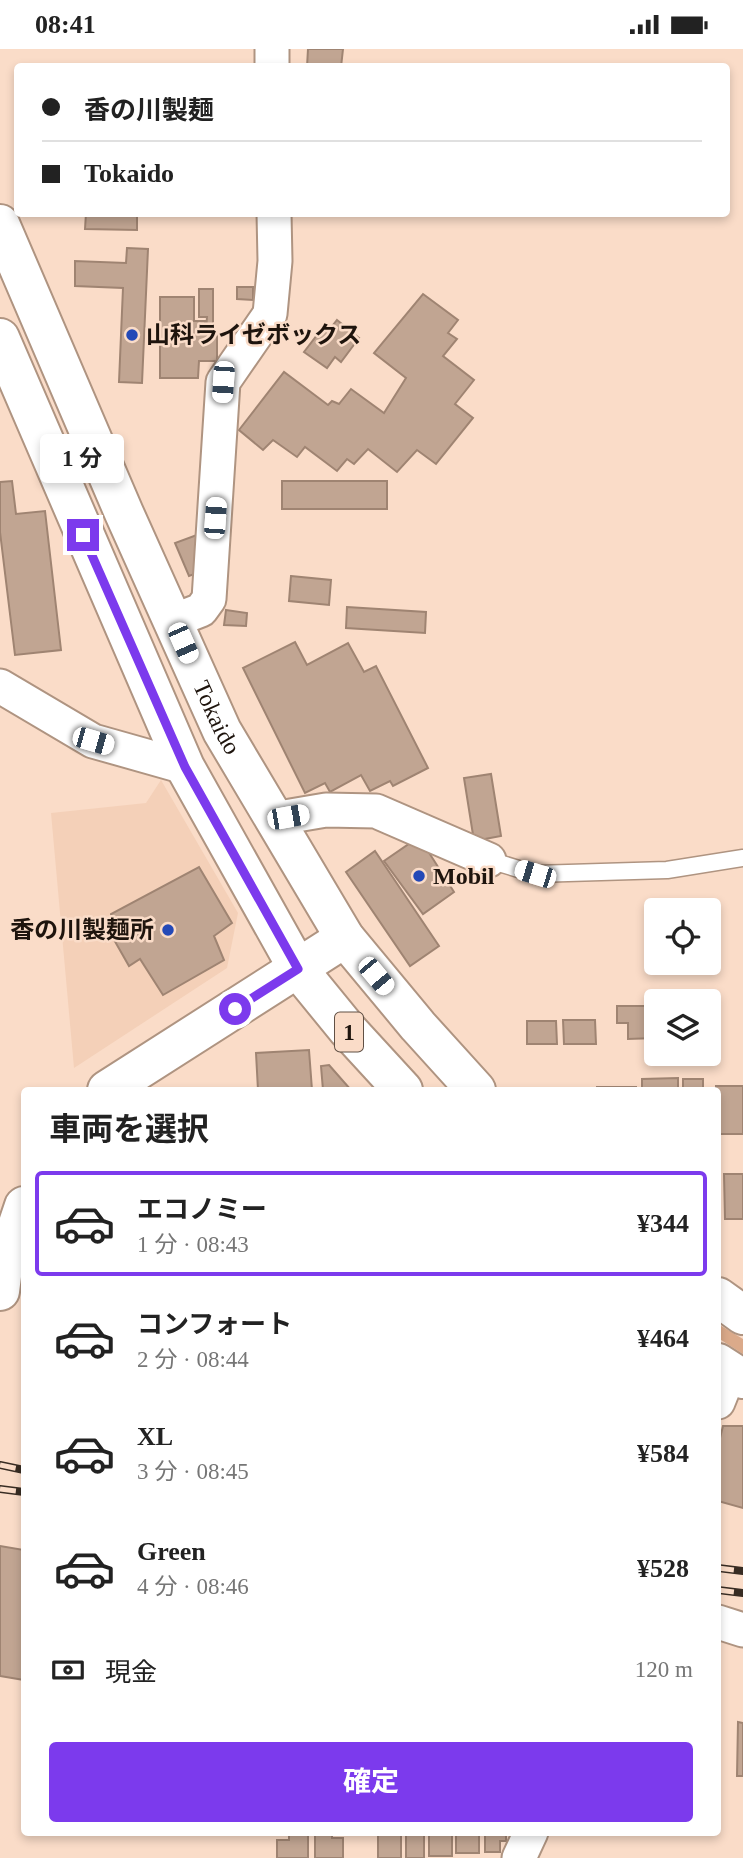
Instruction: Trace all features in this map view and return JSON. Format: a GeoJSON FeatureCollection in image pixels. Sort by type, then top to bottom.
{"type":"FeatureCollection","features":[{"type":"Feature","properties":{"kind":"main road","name":"Tokaido"},"geometry":{"type":"LineString","coordinates":[[0,224],[222,731],[345,938],[473,1087]]}},
{"type":"Feature","properties":{"kind":"main road","name":"Tokaido"},"geometry":{"type":"LineString","coordinates":[[0,338],[185,767],[298,969],[346,1029],[400,1087]]}},
{"type":"Feature","properties":{"kind":"main road"},"geometry":{"type":"LineString","coordinates":[[112,1087],[345,938]]}},
{"type":"Feature","properties":{"kind":"main road"},"geometry":{"type":"LineString","coordinates":[[1,1275],[21,1215]]}},
{"type":"Feature","properties":{"kind":"main road"},"geometry":{"type":"LineString","coordinates":[[721,1299],[743,1315]]}},
{"type":"Feature","properties":{"kind":"street"},"geometry":{"type":"LineString","coordinates":[[173,621],[201,610],[209,599],[223,382],[270,314],[275,261],[274,217]]}},
{"type":"Feature","properties":{"kind":"street"},"geometry":{"type":"LineString","coordinates":[[0,686],[93,741],[185,767]]}},
{"type":"Feature","properties":{"kind":"street"},"geometry":{"type":"LineString","coordinates":[[273,819],[326,810],[376,811],[489,860]]}},
{"type":"Feature","properties":{"kind":"street"},"geometry":{"type":"LineString","coordinates":[[721,1623],[743,1630]]}},
{"type":"Feature","properties":{"kind":"street"},"geometry":{"type":"LineString","coordinates":[[520,1858],[529,1836]]}},
{"type":"Feature","properties":{"kind":"lane"},"geometry":{"type":"LineString","coordinates":[[489,860],[535,874],[667,870],[743,858]]}},
{"type":"Feature","properties":{"kind":"shaded area"},"geometry":{"type":"Polygon","coordinates":[[[161,780],[238,913],[227,968],[74,1068],[51,813],[146,803],[161,780]]]}},
{"type":"Feature","properties":{"kind":"shaded area"},"geometry":{"type":"Polygon","coordinates":[[[721,1326],[743,1339],[743,1354],[721,1340],[721,1326]]]}},
{"type":"Feature","properties":{"kind":"building"},"geometry":{"type":"Polygon","coordinates":[[[308,49],[343,49],[341,63],[307,63],[308,49]]]}},
{"type":"Feature","properties":{"kind":"building"},"geometry":{"type":"Polygon","coordinates":[[[86,217],[137,217],[137,230],[85,229],[86,217]]]}},
{"type":"Feature","properties":{"kind":"building","name":"山科ライゼボックス"},"geometry":{"type":"Polygon","coordinates":[[[127,248],[148,249],[142,383],[119,382],[123,288],[75,286],[75,261],[126,263],[127,248]]]}},
{"type":"Feature","properties":{"kind":"building"},"geometry":{"type":"Polygon","coordinates":[[[237,287],[253,287],[253,300],[237,299],[237,287]]]}},
{"type":"Feature","properties":{"kind":"building"},"geometry":{"type":"Polygon","coordinates":[[[199,289],[213,289],[213,330],[206,330],[207,317],[199,317],[199,289]]]}},
{"type":"Feature","properties":{"kind":"building"},"geometry":{"type":"Polygon","coordinates":[[[423,294],[458,320],[448,333],[457,339],[443,356],[474,380],[455,404],[473,418],[436,464],[417,450],[397,472],[368,449],[354,464],[347,459],[337,471],[305,447],[297,457],[273,440],[263,450],[239,430],[284,372],[328,405],[332,401],[339,404],[351,389],[384,413],[406,378],[374,353],[423,294]]]}},
{"type":"Feature","properties":{"kind":"building"},"geometry":{"type":"Polygon","coordinates":[[[160,297],[194,297],[194,321],[205,321],[205,334],[217,335],[217,361],[199,361],[198,378],[160,378],[160,297]]]}},
{"type":"Feature","properties":{"kind":"building"},"geometry":{"type":"Polygon","coordinates":[[[337,320],[359,338],[341,362],[335,357],[327,368],[304,352],[324,326],[329,330],[337,320]]]}},
{"type":"Feature","properties":{"kind":"building"},"geometry":{"type":"Polygon","coordinates":[[[12,481],[16,514],[45,511],[61,650],[15,655],[0,532],[0,482],[12,481]]]}},
{"type":"Feature","properties":{"kind":"building"},"geometry":{"type":"Polygon","coordinates":[[[282,481],[387,481],[387,509],[282,509],[282,481]]]}},
{"type":"Feature","properties":{"kind":"building"},"geometry":{"type":"Polygon","coordinates":[[[205,532],[205,570],[189,576],[175,543],[205,532]]]}},
{"type":"Feature","properties":{"kind":"building"},"geometry":{"type":"Polygon","coordinates":[[[291,576],[331,580],[329,605],[289,601],[291,576]]]}},
{"type":"Feature","properties":{"kind":"building"},"geometry":{"type":"Polygon","coordinates":[[[347,607],[426,612],[425,633],[346,628],[347,607]]]}},
{"type":"Feature","properties":{"kind":"building"},"geometry":{"type":"Polygon","coordinates":[[[226,610],[247,613],[246,626],[224,625],[226,610]]]}},
{"type":"Feature","properties":{"kind":"building"},"geometry":{"type":"Polygon","coordinates":[[[295,642],[307,665],[348,643],[364,672],[376,666],[428,768],[393,786],[390,781],[370,791],[361,775],[330,792],[325,783],[305,793],[243,668],[295,642]]]}},
{"type":"Feature","properties":{"kind":"building"},"geometry":{"type":"Polygon","coordinates":[[[491,774],[501,836],[474,841],[464,778],[491,774]]]}},
{"type":"Feature","properties":{"kind":"building","name":"Mobil"},"geometry":{"type":"Polygon","coordinates":[[[419,837],[454,892],[423,914],[384,861],[419,837]]]}},
{"type":"Feature","properties":{"kind":"building"},"geometry":{"type":"Polygon","coordinates":[[[375,851],[439,946],[410,966],[346,872],[375,851]]]}},
{"type":"Feature","properties":{"kind":"building","name":"香の川製麺所"},"geometry":{"type":"Polygon","coordinates":[[[199,867],[232,923],[214,936],[224,960],[163,995],[140,959],[129,966],[113,938],[111,914],[199,867]]]}},
{"type":"Feature","properties":{"kind":"building"},"geometry":{"type":"Polygon","coordinates":[[[617,1006],[644,1006],[644,1038],[628,1039],[628,1023],[617,1023],[617,1006]]]}},
{"type":"Feature","properties":{"kind":"building"},"geometry":{"type":"Polygon","coordinates":[[[563,1020],[595,1020],[596,1044],[564,1044],[563,1020]]]}},
{"type":"Feature","properties":{"kind":"building"},"geometry":{"type":"Polygon","coordinates":[[[527,1021],[556,1021],[557,1044],[527,1044],[527,1021]]]}},
{"type":"Feature","properties":{"kind":"building"},"geometry":{"type":"Polygon","coordinates":[[[309,1050],[312,1087],[258,1087],[256,1053],[309,1050]]]}},
{"type":"Feature","properties":{"kind":"building"},"geometry":{"type":"Polygon","coordinates":[[[329,1065],[348,1087],[323,1087],[321,1066],[329,1065]]]}},
{"type":"Feature","properties":{"kind":"building"},"geometry":{"type":"Polygon","coordinates":[[[678,1078],[678,1087],[642,1087],[642,1079],[678,1078]]]}},
{"type":"Feature","properties":{"kind":"building"},"geometry":{"type":"Polygon","coordinates":[[[683,1079],[703,1079],[703,1087],[683,1087],[683,1079]]]}},
{"type":"Feature","properties":{"kind":"building"},"geometry":{"type":"Polygon","coordinates":[[[743,1086],[743,1134],[721,1134],[721,1087],[716,1087],[743,1086]]]}},
{"type":"Feature","properties":{"kind":"building"},"geometry":{"type":"Polygon","coordinates":[[[724,1174],[743,1174],[743,1219],[725,1219],[724,1174]]]}},
{"type":"Feature","properties":{"kind":"building"},"geometry":{"type":"Polygon","coordinates":[[[723,1426],[743,1426],[743,1508],[721,1502],[723,1426]]]}},
{"type":"Feature","properties":{"kind":"building"},"geometry":{"type":"Polygon","coordinates":[[[0,1546],[21,1550],[21,1680],[0,1676],[0,1546]]]}},
{"type":"Feature","properties":{"kind":"building"},"geometry":{"type":"Polygon","coordinates":[[[738,1722],[743,1723],[743,1776],[737,1776],[738,1722]]]}},
{"type":"Feature","properties":{"kind":"building"},"geometry":{"type":"Polygon","coordinates":[[[289,1836],[308,1836],[308,1858],[277,1858],[277,1840],[289,1840],[289,1836]]]}},
{"type":"Feature","properties":{"kind":"building"},"geometry":{"type":"Polygon","coordinates":[[[315,1836],[343,1838],[343,1858],[315,1858],[315,1836]]]}},
{"type":"Feature","properties":{"kind":"building"},"geometry":{"type":"Polygon","coordinates":[[[378,1836],[401,1836],[401,1858],[378,1858],[378,1836]]]}},
{"type":"Feature","properties":{"kind":"building"},"geometry":{"type":"Polygon","coordinates":[[[406,1836],[424,1836],[424,1858],[406,1858],[406,1836]]]}},
{"type":"Feature","properties":{"kind":"building"},"geometry":{"type":"Polygon","coordinates":[[[429,1836],[452,1836],[452,1856],[429,1856],[429,1836]]]}},
{"type":"Feature","properties":{"kind":"building"},"geometry":{"type":"Polygon","coordinates":[[[456,1836],[479,1836],[479,1853],[456,1853],[456,1836]]]}},
{"type":"Feature","properties":{"kind":"building"},"geometry":{"type":"Polygon","coordinates":[[[485,1836],[506,1836],[506,1841],[500,1841],[500,1852],[485,1852],[485,1836]]]}},
{"type":"Feature","properties":{"kind":"railway"},"geometry":{"type":"LineString","coordinates":[[0,1465],[21,1469]]}},
{"type":"Feature","properties":{"kind":"railway"},"geometry":{"type":"LineString","coordinates":[[0,1489],[21,1492]]}},
{"type":"Feature","properties":{"kind":"railway"},"geometry":{"type":"LineString","coordinates":[[721,1568],[743,1571]]}},
{"type":"Feature","properties":{"kind":"railway"},"geometry":{"type":"LineString","coordinates":[[721,1590],[743,1593]]}},
{"type":"Feature","properties":{"kind":"place","name":"山科ライゼボックス"},"geometry":{"type":"Point","coordinates":[132,335]}},
{"type":"Feature","properties":{"kind":"place","name":"Mobil"},"geometry":{"type":"Point","coordinates":[419,876]}},
{"type":"Feature","properties":{"kind":"place","name":"香の川製麺所"},"geometry":{"type":"Point","coordinates":[168,930]}},
{"type":"Feature","properties":{"kind":"route"},"geometry":{"type":"LineString","coordinates":[[83,535],[185,767],[298,969],[235,1009]]}}]}
